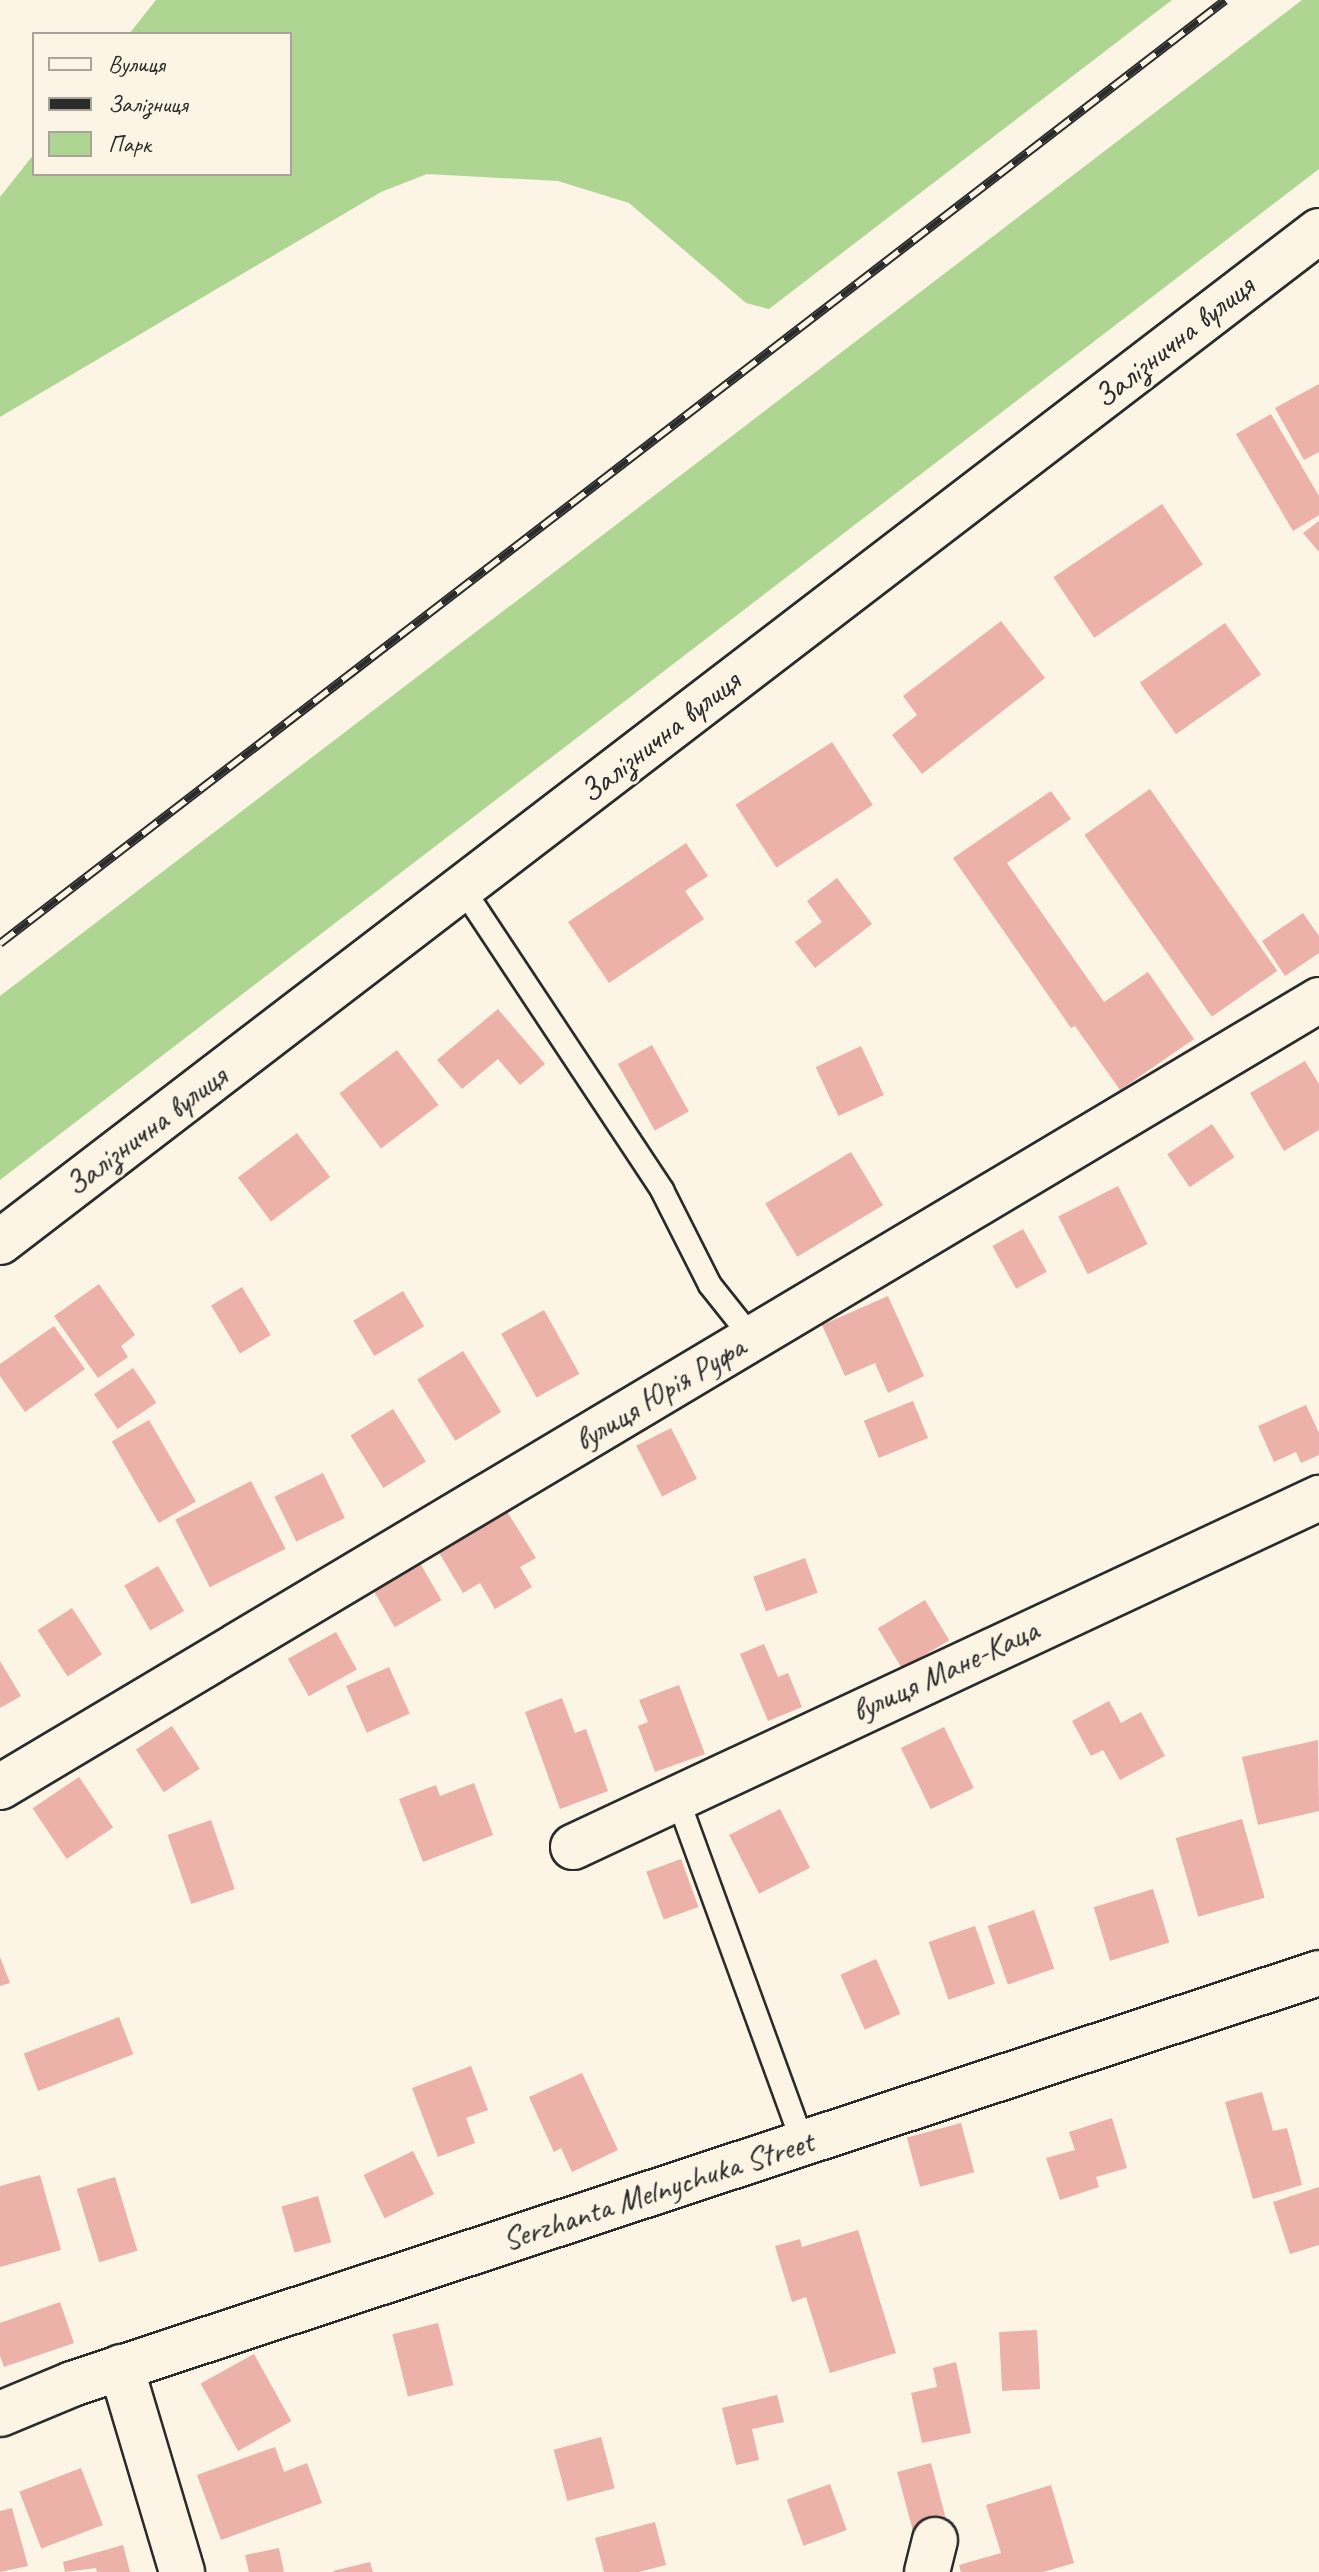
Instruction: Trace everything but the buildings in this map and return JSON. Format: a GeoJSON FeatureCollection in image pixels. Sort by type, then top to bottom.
{"type":"FeatureCollection","features":[{"type":"Feature","properties":{"kind":"street","name":"Залізнична вулиця"},"geometry":{"type":"LineString","coordinates":[[0,1242],[1319,231]]}},
{"type":"Feature","properties":{"kind":"street","name":"вулиця Юрія Руфа"},"geometry":{"type":"LineString","coordinates":[[0,1787],[1319,1000]]}},
{"type":"Feature","properties":{"kind":"street","name":"вулиця Мане-Каца"},"geometry":{"type":"LineString","coordinates":[[573,1847],[1319,1498]]}},
{"type":"Feature","properties":{"kind":"street","name":"Serzhanta Melnychuka Street"},"geometry":{"type":"LineString","coordinates":[[0,2414],[121,2367],[1319,1973]]}},
{"type":"Feature","properties":{"kind":"street"},"geometry":{"type":"LineString","coordinates":[[121,2367],[182,2572]]}},
{"type":"Feature","properties":{"kind":"lane"},"geometry":{"type":"LineString","coordinates":[[463,889],[662,1190],[710,1285],[753,1339]]}},
{"type":"Feature","properties":{"kind":"lane"},"geometry":{"type":"LineString","coordinates":[[677,1797],[803,2143]]}},
{"type":"Feature","properties":{"kind":"green space"},"geometry":{"type":"Polygon","coordinates":[[[156,0],[1172,0],[769,309],[746,303],[629,203],[558,181],[427,174],[381,192],[0,417],[0,197],[32,157],[32,176],[292,176],[292,32],[131,32],[156,0]]]}},
{"type":"Feature","properties":{"kind":"green space"},"geometry":{"type":"Polygon","coordinates":[[[1302,0],[1319,0],[1319,169],[0,1180],[0,996],[1302,0]]]}},
{"type":"Feature","properties":{"kind":"railway"},"geometry":{"type":"LineString","coordinates":[[0,943],[1225,0]]}}]}
